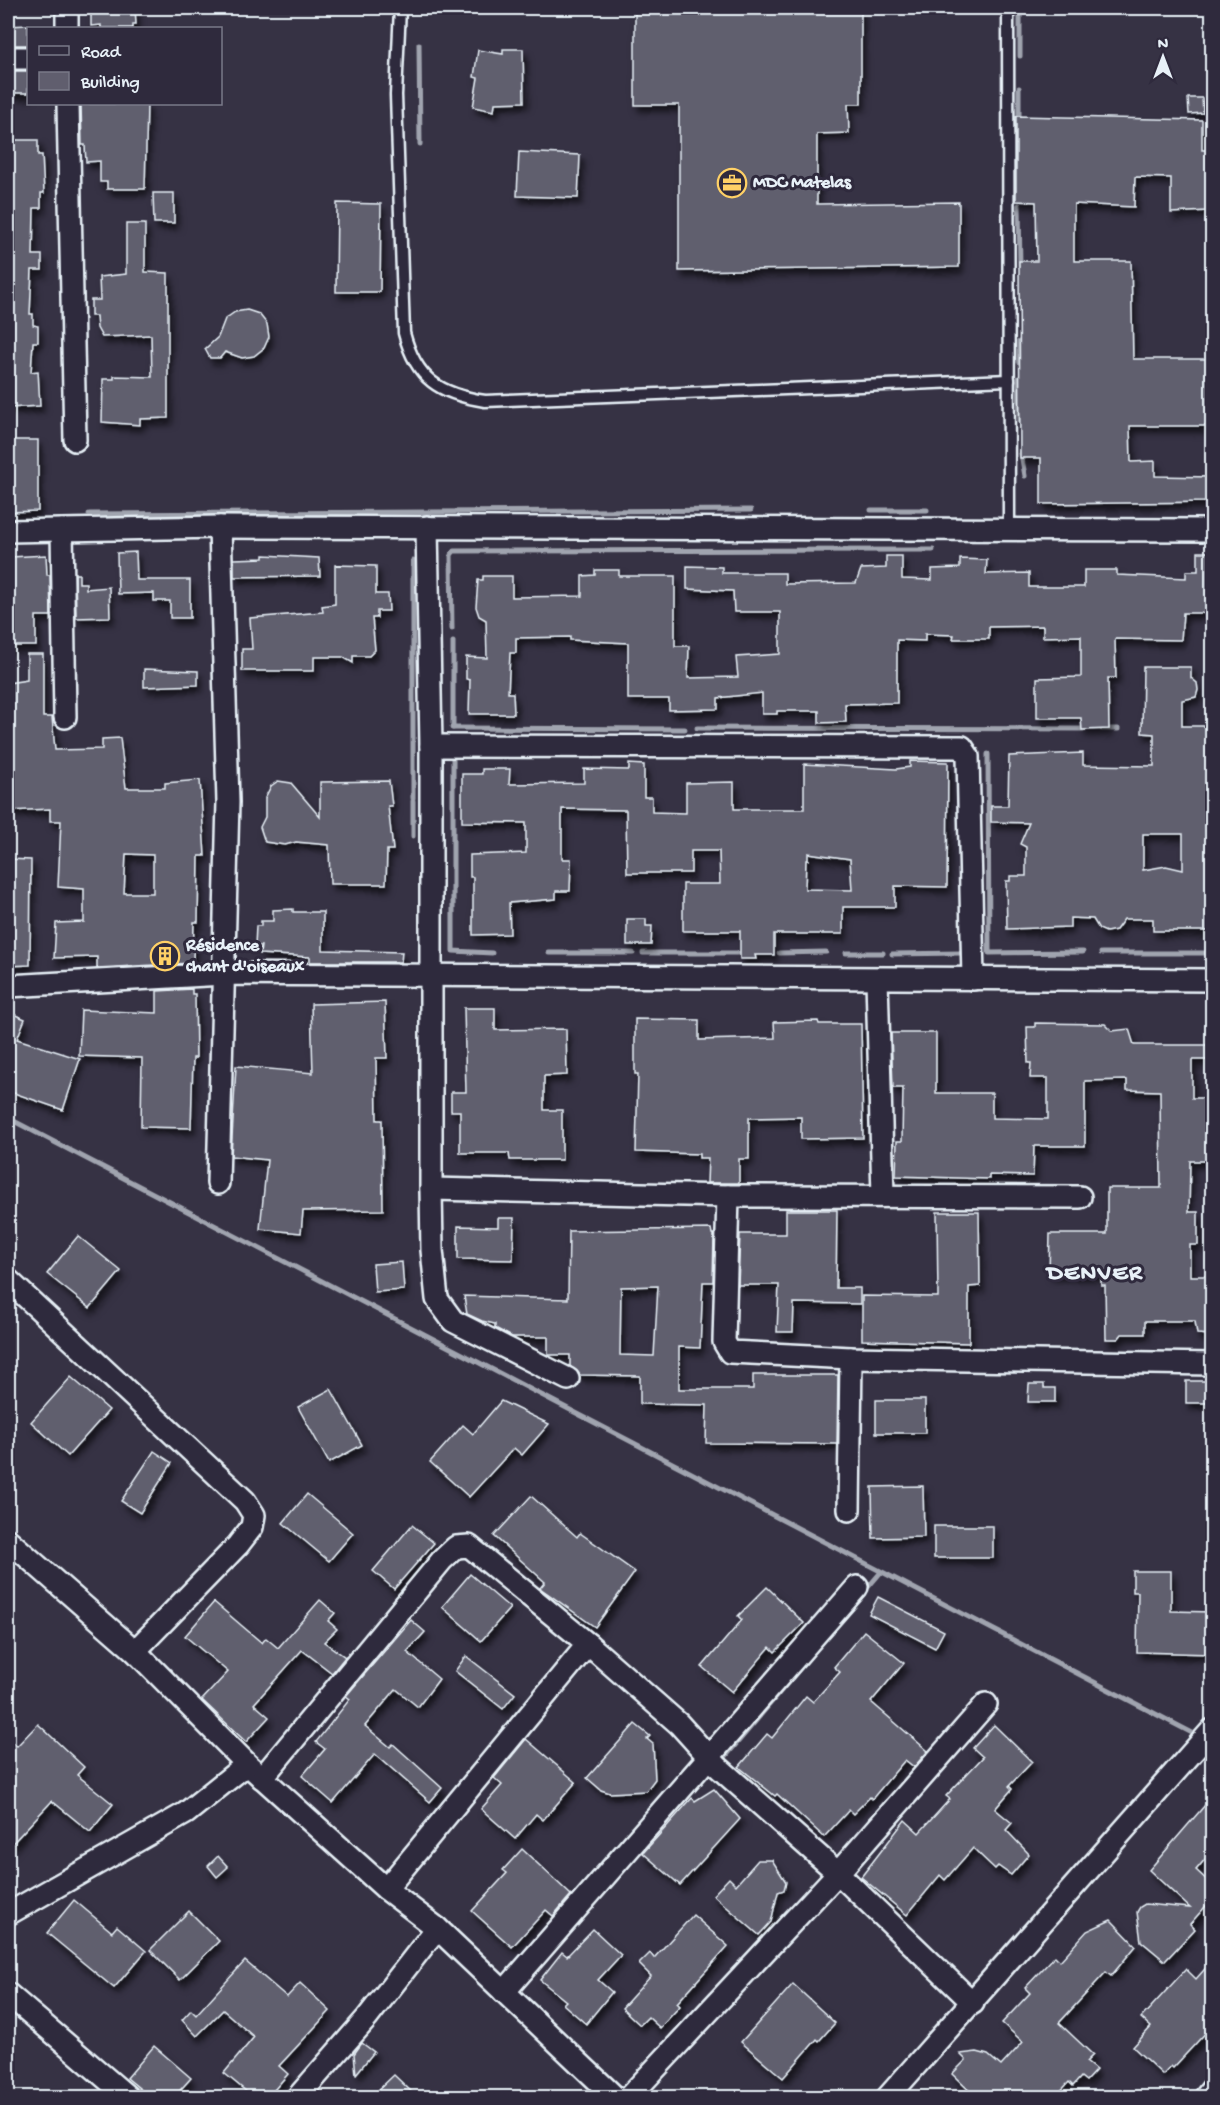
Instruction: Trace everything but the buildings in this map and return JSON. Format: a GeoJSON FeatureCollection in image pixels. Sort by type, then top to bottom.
{"type":"FeatureCollection","features":[{"type":"Feature","properties":{"kind":"street"},"geometry":{"type":"LineString","coordinates":[[67,8],[67,27]]}},
{"type":"Feature","properties":{"kind":"street"},"geometry":{"type":"LineString","coordinates":[[8,58],[27,58]]}},
{"type":"Feature","properties":{"kind":"street"},"geometry":{"type":"LineString","coordinates":[[68,105],[75,440]]}},
{"type":"Feature","properties":{"kind":"street"},"geometry":{"type":"LineString","coordinates":[[8,531],[220,527],[1212,530]]}},
{"type":"Feature","properties":{"kind":"street"},"geometry":{"type":"LineString","coordinates":[[218,1183],[228,802],[220,527]]}},
{"type":"Feature","properties":{"kind":"street"},"geometry":{"type":"LineString","coordinates":[[427,527],[431,746],[431,1189],[432,1250],[437,1299],[453,1321],[568,1379]]}},
{"type":"Feature","properties":{"kind":"street"},"geometry":{"type":"LineString","coordinates":[[62,530],[65,717]]}},
{"type":"Feature","properties":{"kind":"street"},"geometry":{"type":"LineString","coordinates":[[431,746],[962,747],[968,756],[973,979]]}},
{"type":"Feature","properties":{"kind":"street"},"geometry":{"type":"LineString","coordinates":[[8,986],[224,974],[1212,980]]}},
{"type":"Feature","properties":{"kind":"street"},"geometry":{"type":"LineString","coordinates":[[877,979],[883,1196]]}},
{"type":"Feature","properties":{"kind":"street"},"geometry":{"type":"LineString","coordinates":[[431,1189],[728,1196],[1080,1197]]}},
{"type":"Feature","properties":{"kind":"street"},"geometry":{"type":"LineString","coordinates":[[728,1196],[724,1342],[730,1352],[851,1358],[1212,1364]]}},
{"type":"Feature","properties":{"kind":"street"},"geometry":{"type":"LineString","coordinates":[[8,1280],[245,1501],[254,1515],[252,1527],[238,1545],[135,1651]]}},
{"type":"Feature","properties":{"kind":"street"},"geometry":{"type":"LineString","coordinates":[[849,1510],[851,1358]]}},
{"type":"Feature","properties":{"kind":"street"},"geometry":{"type":"LineString","coordinates":[[8,1540],[135,1651],[255,1771],[386,1889],[437,1928],[616,2097]]}},
{"type":"Feature","properties":{"kind":"street"},"geometry":{"type":"LineString","coordinates":[[8,1914],[255,1771],[370,1645],[456,1546],[469,1546],[588,1644],[679,1724],[708,1756],[838,1873],[973,2003]]}},
{"type":"Feature","properties":{"kind":"street"},"geometry":{"type":"LineString","coordinates":[[504,1992],[857,1587]]}},
{"type":"Feature","properties":{"kind":"street"},"geometry":{"type":"LineString","coordinates":[[386,1889],[588,1644]]}},
{"type":"Feature","properties":{"kind":"street"},"geometry":{"type":"LineString","coordinates":[[628,2097],[838,1873],[986,1704]]}},
{"type":"Feature","properties":{"kind":"street"},"geometry":{"type":"LineString","coordinates":[[887,2097],[973,2003],[1212,1730]]}},
{"type":"Feature","properties":{"kind":"street"},"geometry":{"type":"LineString","coordinates":[[297,2097],[367,2018],[437,1928]]}},
{"type":"Feature","properties":{"kind":"street"},"geometry":{"type":"LineString","coordinates":[[8,1994],[129,2097]]}},
{"type":"Feature","properties":{"kind":"street"},"geometry":{"type":"LineString","coordinates":[[1205,2097],[1212,2089]]}},
{"type":"Feature","properties":{"kind":"lane"},"geometry":{"type":"LineString","coordinates":[[400,8],[396,95],[404,333],[411,358],[417,368],[424,377],[444,390],[464,398],[485,401],[1009,380]]}},
{"type":"Feature","properties":{"kind":"lane"},"geometry":{"type":"LineString","coordinates":[[1008,8],[1009,530]]}},
{"type":"Feature","properties":{"kind":"waterway"},"geometry":{"type":"LineString","coordinates":[[1020,8],[1020,56]]}},
{"type":"Feature","properties":{"kind":"waterway"},"geometry":{"type":"LineString","coordinates":[[419,44],[420,144]]}},
{"type":"Feature","properties":{"kind":"waterway"},"geometry":{"type":"LineString","coordinates":[[1019,88],[1019,121]]}},
{"type":"Feature","properties":{"kind":"waterway"},"geometry":{"type":"LineString","coordinates":[[1019,205],[1020,266]]}},
{"type":"Feature","properties":{"kind":"waterway"},"geometry":{"type":"LineString","coordinates":[[1019,342],[1019,362]]}},
{"type":"Feature","properties":{"kind":"waterway"},"geometry":{"type":"LineString","coordinates":[[1019,378],[1020,421]]}},
{"type":"Feature","properties":{"kind":"waterway"},"geometry":{"type":"LineString","coordinates":[[1021,453],[1025,476]]}},
{"type":"Feature","properties":{"kind":"waterway"},"geometry":{"type":"LineString","coordinates":[[89,514],[751,510]]}},
{"type":"Feature","properties":{"kind":"waterway"},"geometry":{"type":"LineString","coordinates":[[871,510],[927,510]]}},
{"type":"Feature","properties":{"kind":"waterway"},"geometry":{"type":"LineString","coordinates":[[452,629],[451,555],[454,551],[933,550]]}},
{"type":"Feature","properties":{"kind":"waterway"},"geometry":{"type":"LineString","coordinates":[[413,560],[413,798]]}},
{"type":"Feature","properties":{"kind":"waterway"},"geometry":{"type":"LineString","coordinates":[[453,642],[453,728]]}},
{"type":"Feature","properties":{"kind":"waterway"},"geometry":{"type":"LineString","coordinates":[[452,728],[685,729]]}},
{"type":"Feature","properties":{"kind":"waterway"},"geometry":{"type":"LineString","coordinates":[[697,728],[1086,729]]}},
{"type":"Feature","properties":{"kind":"waterway"},"geometry":{"type":"LineString","coordinates":[[1102,729],[1118,729]]}},
{"type":"Feature","properties":{"kind":"waterway"},"geometry":{"type":"LineString","coordinates":[[988,754],[989,953],[1083,952]]}},
{"type":"Feature","properties":{"kind":"waterway"},"geometry":{"type":"LineString","coordinates":[[453,755],[453,951],[492,953]]}},
{"type":"Feature","properties":{"kind":"waterway"},"geometry":{"type":"LineString","coordinates":[[413,801],[413,836]]}},
{"type":"Feature","properties":{"kind":"waterway"},"geometry":{"type":"LineString","coordinates":[[779,953],[826,952]]}},
{"type":"Feature","properties":{"kind":"waterway"},"geometry":{"type":"LineString","coordinates":[[549,953],[633,953]]}},
{"type":"Feature","properties":{"kind":"waterway"},"geometry":{"type":"LineString","coordinates":[[643,953],[737,953]]}},
{"type":"Feature","properties":{"kind":"waterway"},"geometry":{"type":"LineString","coordinates":[[846,953],[883,953]]}},
{"type":"Feature","properties":{"kind":"waterway"},"geometry":{"type":"LineString","coordinates":[[892,954],[961,953]]}},
{"type":"Feature","properties":{"kind":"waterway"},"geometry":{"type":"LineString","coordinates":[[1101,953],[1212,953]]}},
{"type":"Feature","properties":{"kind":"waterway"},"geometry":{"type":"LineString","coordinates":[[8,1118],[1200,1737]]}},
{"type":"Feature","properties":{"kind":"waterway"},"geometry":{"type":"LineString","coordinates":[[864,1592],[881,1572]]}},
{"type":"Feature","properties":{"kind":"waterway"},"geometry":{"type":"LineString","coordinates":[[721,1762],[808,1659]]}},
{"type":"Feature","properties":{"kind":"place","name":"MDC Matelas"},"geometry":{"type":"Point","coordinates":[732,183]}},
{"type":"Feature","properties":{"kind":"place","name":"Résidence chant d'oiseaux"},"geometry":{"type":"Point","coordinates":[165,956]}},
{"type":"Feature","properties":{"kind":"district","name":"DENVER"},"geometry":{"type":"Point","coordinates":[1095,1274]}}]}
